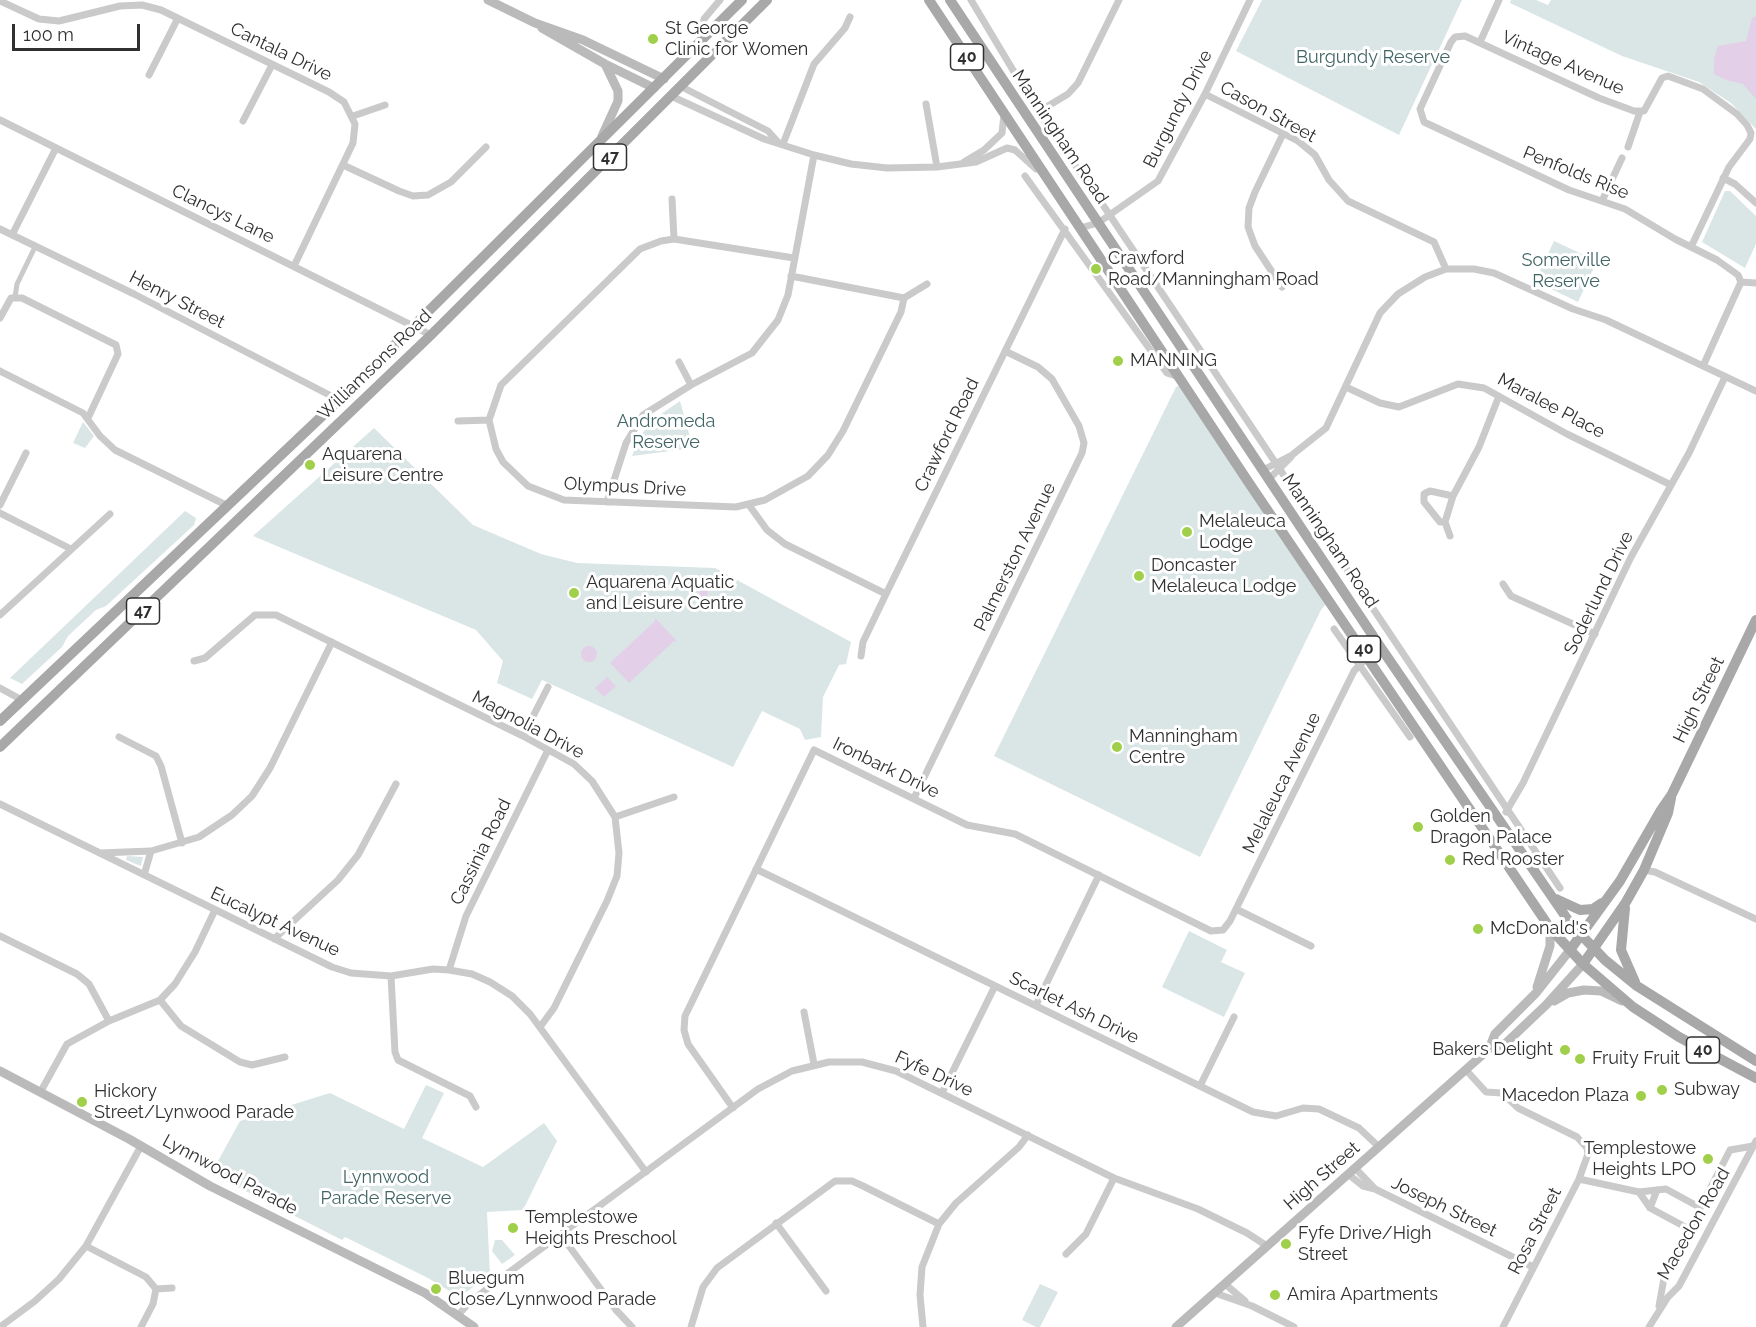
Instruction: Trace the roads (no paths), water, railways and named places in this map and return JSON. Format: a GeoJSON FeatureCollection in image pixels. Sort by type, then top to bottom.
{"type":"FeatureCollection","features":[{"type":"Feature","properties":{"kind":"main road"},"geometry":{"type":"LineString","coordinates":[[488,0],[535,23],[583,40],[680,86]]}},
{"type":"Feature","properties":{"kind":"main road","name":"Williamsons Road"},"geometry":{"type":"LineString","coordinates":[[0,721],[339,400],[742,0]]}},
{"type":"Feature","properties":{"kind":"main road","name":"Williamsons Road"},"geometry":{"type":"LineString","coordinates":[[0,747],[431,335],[767,0]]}},
{"type":"Feature","properties":{"kind":"main road","name":"Manningham Road"},"geometry":{"type":"LineString","coordinates":[[929,0],[1250,485],[1367,654],[1550,928],[1583,964],[1633,1007],[1679,1037],[1756,1078]]}},
{"type":"Feature","properties":{"kind":"main road","name":"Manningham Road"},"geometry":{"type":"LineString","coordinates":[[950,0],[1379,645],[1548,894],[1581,934],[1637,986],[1756,1061]]}},
{"type":"Feature","properties":{"kind":"main road"},"geometry":{"type":"LineString","coordinates":[[535,23],[554,37],[670,96]]}},
{"type":"Feature","properties":{"kind":"main road"},"geometry":{"type":"LineString","coordinates":[[599,143],[618,101],[618,91],[605,64]]}},
{"type":"Feature","properties":{"kind":"main road"},"geometry":{"type":"LineString","coordinates":[[1022,140],[1037,130]]}},
{"type":"Feature","properties":{"kind":"main road"},"geometry":{"type":"LineString","coordinates":[[1250,485],[1263,470]]}},
{"type":"Feature","properties":{"kind":"main road"},"geometry":{"type":"LineString","coordinates":[[1250,485],[1269,480]]}},
{"type":"Feature","properties":{"kind":"main road"},"geometry":{"type":"LineString","coordinates":[[228,506],[242,517]]}},
{"type":"Feature","properties":{"kind":"main road","name":"High Street"},"geometry":{"type":"LineString","coordinates":[[1489,1049],[1495,1034],[1536,993],[1609,898],[1672,794],[1756,620]]}},
{"type":"Feature","properties":{"kind":"main road","name":"High Street"},"geometry":{"type":"LineString","coordinates":[[1176,1327],[1489,1049],[1506,1043],[1546,1005],[1583,964],[1626,902],[1644,870],[1668,813],[1672,794]]}},
{"type":"Feature","properties":{"kind":"main road"},"geometry":{"type":"LineString","coordinates":[[1548,894],[1565,905],[1580,910],[1597,907],[1609,898]]}},
{"type":"Feature","properties":{"kind":"main road"},"geometry":{"type":"LineString","coordinates":[[1626,902],[1621,950],[1637,986]]}},
{"type":"Feature","properties":{"kind":"main road"},"geometry":{"type":"LineString","coordinates":[[1536,993],[1551,940],[1550,928]]}},
{"type":"Feature","properties":{"kind":"main road"},"geometry":{"type":"LineString","coordinates":[[1546,1005],[1568,993],[1584,990],[1601,991],[1633,1007]]}},
{"type":"Feature","properties":{"kind":"main road","name":"Lynnwood Parade"},"geometry":{"type":"LineString","coordinates":[[0,1071],[41,1091],[210,1186],[425,1293],[459,1314],[474,1327]]}},
{"type":"Feature","properties":{"kind":"street","name":"Williamsons Road"},"geometry":{"type":"LineString","coordinates":[[703,39],[704,19],[720,0]]}},
{"type":"Feature","properties":{"kind":"street"},"geometry":{"type":"LineString","coordinates":[[971,0],[983,24],[977,41]]}},
{"type":"Feature","properties":{"kind":"street"},"geometry":{"type":"LineString","coordinates":[[1038,112],[1068,94],[1078,83],[1119,0]]}},
{"type":"Feature","properties":{"kind":"street","name":"Burgundy Drive"},"geometry":{"type":"LineString","coordinates":[[1080,228],[1098,224],[1158,181],[1250,0]]}},
{"type":"Feature","properties":{"kind":"street"},"geometry":{"type":"LineString","coordinates":[[1480,42],[1498,0]]}},
{"type":"Feature","properties":{"kind":"street","name":"Cantala Drive"},"geometry":{"type":"LineString","coordinates":[[0,2],[39,19],[59,21],[131,4],[161,10],[337,96],[353,116]]}},
{"type":"Feature","properties":{"kind":"street"},"geometry":{"type":"LineString","coordinates":[[780,143],[814,64],[846,28],[850,17]]}},
{"type":"Feature","properties":{"kind":"street"},"geometry":{"type":"LineString","coordinates":[[149,75],[178,18]]}},
{"type":"Feature","properties":{"kind":"street"},"geometry":{"type":"LineString","coordinates":[[963,19],[983,24]]}},
{"type":"Feature","properties":{"kind":"street","name":"Manningham Road"},"geometry":{"type":"LineString","coordinates":[[983,24],[1038,112],[1110,215],[1560,888]]}},
{"type":"Feature","properties":{"kind":"street","name":"Penfolds Rise"},"geometry":{"type":"LineString","coordinates":[[1480,42],[1465,36],[1455,38],[1451,42],[1420,109],[1421,119],[1428,125],[1569,190],[1625,209],[1717,260],[1737,275],[1741,282]]}},
{"type":"Feature","properties":{"kind":"street","name":"Vintage Avenue"},"geometry":{"type":"LineString","coordinates":[[1480,42],[1599,98],[1640,112],[1647,107],[1662,78],[1668,76],[1703,89],[1737,114],[1751,133],[1750,140],[1723,178],[1690,247]]}},
{"type":"Feature","properties":{"kind":"street"},"geometry":{"type":"LineString","coordinates":[[243,121],[272,65]]}},
{"type":"Feature","properties":{"kind":"street"},"geometry":{"type":"LineString","coordinates":[[680,86],[768,130],[780,143]]}},
{"type":"Feature","properties":{"kind":"street","name":"Cason Street"},"geometry":{"type":"LineString","coordinates":[[1204,94],[1283,134],[1315,155],[1329,180],[1348,201],[1434,242],[1446,269]]}},
{"type":"Feature","properties":{"kind":"street"},"geometry":{"type":"LineString","coordinates":[[670,96],[754,134],[814,156],[868,167],[937,167],[987,158],[1007,148],[1015,150],[1050,183]]}},
{"type":"Feature","properties":{"kind":"street"},"geometry":{"type":"LineString","coordinates":[[926,104],[937,167]]}},
{"type":"Feature","properties":{"kind":"street"},"geometry":{"type":"LineString","coordinates":[[294,266],[343,165],[355,134],[353,116],[385,105]]}},
{"type":"Feature","properties":{"kind":"street"},"geometry":{"type":"LineString","coordinates":[[1628,147],[1640,112]]}},
{"type":"Feature","properties":{"kind":"street"},"geometry":{"type":"LineString","coordinates":[[962,163],[984,150],[1002,133],[1004,113]]}},
{"type":"Feature","properties":{"kind":"street","name":"Clancys Lane"},"geometry":{"type":"LineString","coordinates":[[0,120],[431,335]]}},
{"type":"Feature","properties":{"kind":"street"},"geometry":{"type":"LineString","coordinates":[[1282,287],[1255,246],[1248,227],[1249,208],[1255,192],[1283,134]]}},
{"type":"Feature","properties":{"kind":"street"},"geometry":{"type":"LineString","coordinates":[[343,165],[413,196],[428,195],[451,182],[486,147]]}},
{"type":"Feature","properties":{"kind":"street"},"geometry":{"type":"LineString","coordinates":[[12,235],[56,148]]}},
{"type":"Feature","properties":{"kind":"street"},"geometry":{"type":"LineString","coordinates":[[607,502],[634,427],[656,405],[744,359],[760,345],[784,309],[814,156]]}},
{"type":"Feature","properties":{"kind":"street"},"geometry":{"type":"LineString","coordinates":[[1602,201],[1622,158]]}},
{"type":"Feature","properties":{"kind":"street","name":"Manningham Road"},"geometry":{"type":"LineString","coordinates":[[1025,176],[1167,373],[1179,377]]}},
{"type":"Feature","properties":{"kind":"street"},"geometry":{"type":"LineString","coordinates":[[1723,178],[1735,184],[1756,203]]}},
{"type":"Feature","properties":{"kind":"street"},"geometry":{"type":"LineString","coordinates":[[672,199],[674,240]]}},
{"type":"Feature","properties":{"kind":"street","name":"Manningham Road"},"geometry":{"type":"LineString","coordinates":[[1056,217],[1062,200]]}},
{"type":"Feature","properties":{"kind":"street","name":"Henry Street"},"geometry":{"type":"LineString","coordinates":[[0,229],[134,294],[339,400]]}},
{"type":"Feature","properties":{"kind":"street","name":"Crawford Road"},"geometry":{"type":"LineString","coordinates":[[861,656],[863,642],[1065,229]]}},
{"type":"Feature","properties":{"kind":"street"},"geometry":{"type":"LineString","coordinates":[[458,421],[489,420],[501,385],[516,368],[640,249],[650,244],[674,240],[794,258]]}},
{"type":"Feature","properties":{"kind":"street"},"geometry":{"type":"LineString","coordinates":[[15,297],[17,284],[35,247]]}},
{"type":"Feature","properties":{"kind":"street"},"geometry":{"type":"LineString","coordinates":[[1263,470],[1292,455],[1326,428],[1380,313],[1398,294],[1425,277],[1446,269],[1474,269],[1494,273],[1574,309],[1606,320],[1756,391]]}},
{"type":"Feature","properties":{"kind":"street"},"geometry":{"type":"LineString","coordinates":[[791,276],[904,298],[927,285]]}},
{"type":"Feature","properties":{"kind":"street"},"geometry":{"type":"LineString","coordinates":[[1703,366],[1741,282],[1756,283]]}},
{"type":"Feature","properties":{"kind":"street"},"geometry":{"type":"LineString","coordinates":[[0,318],[7,302],[15,297],[22,297],[116,345],[118,354],[87,418]]}},
{"type":"Feature","properties":{"kind":"street","name":"Olympus Drive"},"geometry":{"type":"LineString","coordinates":[[489,420],[496,449],[503,462],[528,486],[564,500],[749,506],[795,486],[828,455],[843,431],[901,312],[904,298]]}},
{"type":"Feature","properties":{"kind":"street","name":"Palmerston Avenue"},"geometry":{"type":"LineString","coordinates":[[914,798],[1082,453],[1084,443],[1079,426],[1052,379],[1038,367],[1005,351]]}},
{"type":"Feature","properties":{"kind":"street"},"geometry":{"type":"LineString","coordinates":[[679,362],[691,385]]}},
{"type":"Feature","properties":{"kind":"street"},"geometry":{"type":"LineString","coordinates":[[0,371],[77,409],[87,418],[103,440],[115,450],[228,506]]}},
{"type":"Feature","properties":{"kind":"street","name":"Soderlund Drive"},"geometry":{"type":"LineString","coordinates":[[1498,820],[1508,810],[1631,558],[1671,485],[1725,377]]}},
{"type":"Feature","properties":{"kind":"street","name":"Maralee Place"},"geometry":{"type":"LineString","coordinates":[[1346,387],[1391,406],[1407,406],[1458,384],[1484,388],[1567,434],[1671,485]]}},
{"type":"Feature","properties":{"kind":"street"},"geometry":{"type":"LineString","coordinates":[[1450,536],[1445,522],[1453,496],[1479,447],[1499,396]]}},
{"type":"Feature","properties":{"kind":"street"},"geometry":{"type":"LineString","coordinates":[[0,505],[26,453]]}},
{"type":"Feature","properties":{"kind":"street"},"geometry":{"type":"LineString","coordinates":[[1269,480],[1280,471],[1292,455]]}},
{"type":"Feature","properties":{"kind":"street"},"geometry":{"type":"LineString","coordinates":[[1445,522],[1440,522],[1424,502],[1424,494],[1430,491],[1453,496]]}},
{"type":"Feature","properties":{"kind":"street"},"geometry":{"type":"LineString","coordinates":[[749,506],[767,530],[785,544],[886,594]]}},
{"type":"Feature","properties":{"kind":"street"},"geometry":{"type":"LineString","coordinates":[[0,513],[71,549]]}},
{"type":"Feature","properties":{"kind":"street"},"geometry":{"type":"LineString","coordinates":[[0,615],[110,514]]}},
{"type":"Feature","properties":{"kind":"street"},"geometry":{"type":"LineString","coordinates":[[1503,584],[1511,596],[1594,634]]}},
{"type":"Feature","properties":{"kind":"street","name":"Magnolia Drive"},"geometry":{"type":"LineString","coordinates":[[194,661],[205,658],[213,652],[243,623],[255,615],[265,613],[276,615],[523,736],[574,764],[592,781],[615,818],[618,853],[614,886],[554,1008],[540,1027]]}},
{"type":"Feature","properties":{"kind":"street"},"geometry":{"type":"LineString","coordinates":[[1334,629],[1410,737]]}},
{"type":"Feature","properties":{"kind":"street"},"geometry":{"type":"LineString","coordinates":[[100,853],[151,851],[182,843],[214,828],[252,796],[270,768],[332,642]]}},
{"type":"Feature","properties":{"kind":"street","name":"Melaleuca Avenue"},"geometry":{"type":"LineString","coordinates":[[1211,931],[1222,930],[1236,909],[1358,663],[1379,645]]}},
{"type":"Feature","properties":{"kind":"street"},"geometry":{"type":"LineString","coordinates":[[523,736],[548,687]]}},
{"type":"Feature","properties":{"kind":"street"},"geometry":{"type":"LineString","coordinates":[[0,688],[22,700]]}},
{"type":"Feature","properties":{"kind":"street"},"geometry":{"type":"LineString","coordinates":[[119,737],[156,756],[161,766],[182,843]]}},
{"type":"Feature","properties":{"kind":"street","name":"Cassinia Road"},"geometry":{"type":"LineString","coordinates":[[449,970],[466,916],[548,750]]}},
{"type":"Feature","properties":{"kind":"street","name":"Ironbark Drive"},"geometry":{"type":"LineString","coordinates":[[733,1108],[693,1053],[685,1037],[684,1023],[687,1010],[814,750],[967,825],[1015,834],[1211,931]]}},
{"type":"Feature","properties":{"kind":"street"},"geometry":{"type":"LineString","coordinates":[[274,939],[316,901],[351,864],[379,820],[396,784]]}},
{"type":"Feature","properties":{"kind":"street"},"geometry":{"type":"LineString","coordinates":[[615,818],[674,797]]}},
{"type":"Feature","properties":{"kind":"street","name":"Eucalypt Avenue"},"geometry":{"type":"LineString","coordinates":[[0,804],[274,939],[351,973],[391,976],[433,969],[449,970],[472,974],[501,988],[522,1005],[540,1027],[646,1172]]}},
{"type":"Feature","properties":{"kind":"street"},"geometry":{"type":"LineString","coordinates":[[144,875],[151,851]]}},
{"type":"Feature","properties":{"kind":"street","name":"Scarlet Ash Drive"},"geometry":{"type":"LineString","coordinates":[[756,869],[1261,1115],[1282,1115],[1303,1108],[1319,1109],[1365,1132],[1379,1147]]}},
{"type":"Feature","properties":{"kind":"street"},"geometry":{"type":"LineString","coordinates":[[1644,870],[1655,872],[1756,919]]}},
{"type":"Feature","properties":{"kind":"street"},"geometry":{"type":"LineString","coordinates":[[1036,1005],[1099,875]]}},
{"type":"Feature","properties":{"kind":"street"},"geometry":{"type":"LineString","coordinates":[[1236,909],[1311,946]]}},
{"type":"Feature","properties":{"kind":"street"},"geometry":{"type":"LineString","coordinates":[[41,1091],[62,1049],[73,1040],[110,1021],[160,1000],[175,984],[195,951],[214,910]]}},
{"type":"Feature","properties":{"kind":"street"},"geometry":{"type":"LineString","coordinates":[[0,936],[77,974],[89,984],[110,1021]]}},
{"type":"Feature","properties":{"kind":"street"},"geometry":{"type":"LineString","coordinates":[[391,976],[395,1052],[398,1060],[470,1096],[476,1107]]}},
{"type":"Feature","properties":{"kind":"street"},"geometry":{"type":"LineString","coordinates":[[942,1093],[995,986]]}},
{"type":"Feature","properties":{"kind":"street"},"geometry":{"type":"LineString","coordinates":[[160,1000],[181,1026],[240,1062],[252,1065],[285,1057]]}},
{"type":"Feature","properties":{"kind":"street"},"geometry":{"type":"LineString","coordinates":[[804,1012],[814,1064]]}},
{"type":"Feature","properties":{"kind":"street"},"geometry":{"type":"LineString","coordinates":[[1200,1086],[1234,1017]]}},
{"type":"Feature","properties":{"kind":"street","name":"Fyfe Drive"},"geometry":{"type":"LineString","coordinates":[[459,1314],[474,1299],[773,1080],[814,1064],[844,1061],[876,1065],[942,1093],[1114,1178],[1198,1209],[1253,1236],[1267,1246]]}},
{"type":"Feature","properties":{"kind":"street","name":"Rosa Street"},"geometry":{"type":"LineString","coordinates":[[1466,1070],[1486,1092],[1502,1093],[1511,1104],[1577,1137],[1587,1148],[1588,1159],[1579,1179],[1503,1327]]}},
{"type":"Feature","properties":{"kind":"street"},"geometry":{"type":"LineString","coordinates":[[923,1327],[920,1295],[922,1267],[939,1224],[956,1203],[1019,1147],[1028,1135]]}},
{"type":"Feature","properties":{"kind":"street","name":"Macedon Road"},"geometry":{"type":"LineString","coordinates":[[1649,1327],[1663,1295],[1664,1278],[1730,1150],[1755,1143]]}},
{"type":"Feature","properties":{"kind":"street","name":"Macedon Road"},"geometry":{"type":"LineString","coordinates":[[1656,1314],[1679,1286],[1755,1143]]}},
{"type":"Feature","properties":{"kind":"street"},"geometry":{"type":"LineString","coordinates":[[0,1327],[43,1294],[86,1246],[141,1146]]}},
{"type":"Feature","properties":{"kind":"street","name":"Joseph Street"},"geometry":{"type":"LineString","coordinates":[[1352,1171],[1375,1189],[1533,1267]]}},
{"type":"Feature","properties":{"kind":"street"},"geometry":{"type":"LineString","coordinates":[[1066,1254],[1086,1234],[1114,1178]]}},
{"type":"Feature","properties":{"kind":"street"},"geometry":{"type":"LineString","coordinates":[[1579,1179],[1640,1192],[1665,1189],[1699,1207]]}},
{"type":"Feature","properties":{"kind":"street"},"geometry":{"type":"LineString","coordinates":[[691,1327],[708,1277],[729,1258],[829,1184],[842,1180],[863,1186],[939,1224]]}},
{"type":"Feature","properties":{"kind":"street"},"geometry":{"type":"LineString","coordinates":[[1650,1208],[1657,1190]]}},
{"type":"Feature","properties":{"kind":"street"},"geometry":{"type":"LineString","coordinates":[[1640,1192],[1650,1208],[1689,1229]]}},
{"type":"Feature","properties":{"kind":"street"},"geometry":{"type":"LineString","coordinates":[[776,1223],[826,1291]]}},
{"type":"Feature","properties":{"kind":"street"},"geometry":{"type":"LineString","coordinates":[[561,1235],[616,1310],[632,1327]]}},
{"type":"Feature","properties":{"kind":"street"},"geometry":{"type":"LineString","coordinates":[[86,1246],[146,1277],[156,1288],[172,1288]]}},
{"type":"Feature","properties":{"kind":"street"},"geometry":{"type":"LineString","coordinates":[[1225,1284],[1252,1306]]}},
{"type":"Feature","properties":{"kind":"street"},"geometry":{"type":"LineString","coordinates":[[141,1327],[153,1304],[156,1288]]}},
{"type":"Feature","properties":{"kind":"street"},"geometry":{"type":"LineString","coordinates":[[1215,1293],[1252,1306],[1294,1327]]}},
{"type":"Feature","properties":{"kind":"place","name":"St George Clinic for Women"},"geometry":{"type":"Point","coordinates":[653,39]}},
{"type":"Feature","properties":{"kind":"place","name":"Crawford Road/Manningham Road"},"geometry":{"type":"Point","coordinates":[1096,269]}},
{"type":"Feature","properties":{"kind":"place","name":"MANNING"},"geometry":{"type":"Point","coordinates":[1118,361]}},
{"type":"Feature","properties":{"kind":"place","name":"Aquarena Leisure Centre"},"geometry":{"type":"Point","coordinates":[310,465]}},
{"type":"Feature","properties":{"kind":"place","name":"Melaleuca Lodge"},"geometry":{"type":"Point","coordinates":[1187,532]}},
{"type":"Feature","properties":{"kind":"place","name":"Doncaster Melaleuca Lodge"},"geometry":{"type":"Point","coordinates":[1139,576]}},
{"type":"Feature","properties":{"kind":"place","name":"Aquarena Aquatic and Leisure Centre"},"geometry":{"type":"Point","coordinates":[574,593]}},
{"type":"Feature","properties":{"kind":"place","name":"Manningham Centre"},"geometry":{"type":"Point","coordinates":[1117,747]}},
{"type":"Feature","properties":{"kind":"place","name":"Golden Dragon Palace"},"geometry":{"type":"Point","coordinates":[1418,827]}},
{"type":"Feature","properties":{"kind":"place","name":"Red Rooster"},"geometry":{"type":"Point","coordinates":[1450,860]}},
{"type":"Feature","properties":{"kind":"place","name":"McDonald's"},"geometry":{"type":"Point","coordinates":[1478,929]}},
{"type":"Feature","properties":{"kind":"place","name":"Bakers Delight"},"geometry":{"type":"Point","coordinates":[1565,1050]}},
{"type":"Feature","properties":{"kind":"place","name":"Fruity Fruit"},"geometry":{"type":"Point","coordinates":[1580,1059]}},
{"type":"Feature","properties":{"kind":"place","name":"Subway"},"geometry":{"type":"Point","coordinates":[1662,1090]}},
{"type":"Feature","properties":{"kind":"place","name":"Macedon Plaza"},"geometry":{"type":"Point","coordinates":[1641,1096]}},
{"type":"Feature","properties":{"kind":"place","name":"Hickory Street/Lynwood Parade"},"geometry":{"type":"Point","coordinates":[82,1102]}},
{"type":"Feature","properties":{"kind":"place","name":"Templestowe Heights LPO"},"geometry":{"type":"Point","coordinates":[1708,1159]}},
{"type":"Feature","properties":{"kind":"place","name":"Templestowe Heights Preschool"},"geometry":{"type":"Point","coordinates":[513,1228]}},
{"type":"Feature","properties":{"kind":"place","name":"Fyfe Drive/High Street"},"geometry":{"type":"Point","coordinates":[1286,1244]}},
{"type":"Feature","properties":{"kind":"place","name":"Bluegum Close/Lynnwood Parade"},"geometry":{"type":"Point","coordinates":[436,1289]}},
{"type":"Feature","properties":{"kind":"place","name":"Amira Apartments"},"geometry":{"type":"Point","coordinates":[1275,1295]}},
{"type":"Feature","properties":{"kind":"park label","name":"Burgundy Reserve"},"geometry":{"type":"Point","coordinates":[1373,58]}},
{"type":"Feature","properties":{"kind":"park label","name":"Somerville Reserve"},"geometry":{"type":"Point","coordinates":[1566,271]}},
{"type":"Feature","properties":{"kind":"park label","name":"Andromeda Reserve"},"geometry":{"type":"Point","coordinates":[666,432]}},
{"type":"Feature","properties":{"kind":"park label","name":"Lynnwood Parade Reserve"},"geometry":{"type":"Point","coordinates":[386,1188]}}]}
